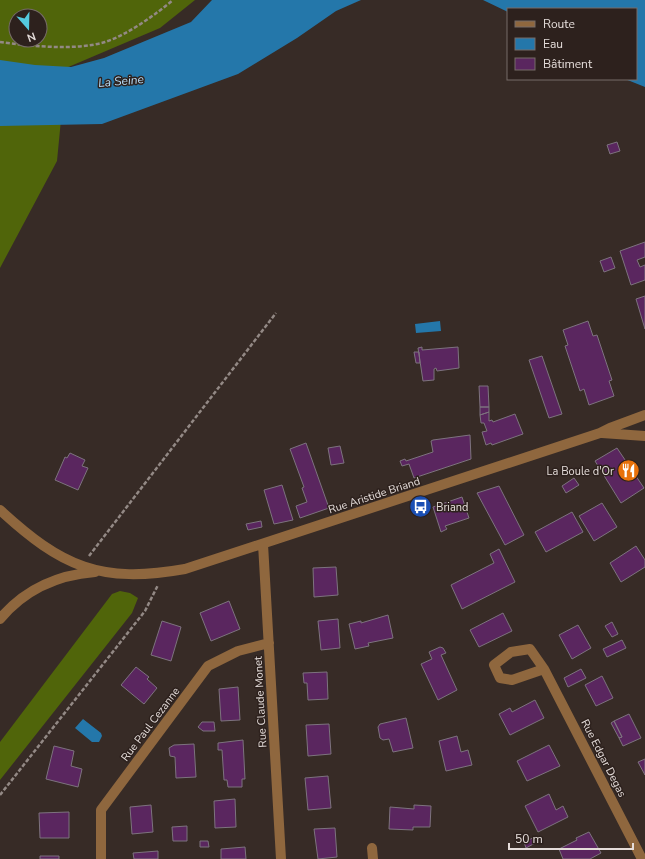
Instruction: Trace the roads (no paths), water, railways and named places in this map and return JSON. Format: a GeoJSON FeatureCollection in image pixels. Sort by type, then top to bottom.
{"type":"FeatureCollection","features":[{"type":"Feature","properties":{"kind":"street","name":"Rue Aristide Briand"},"geometry":{"type":"LineString","coordinates":[[103,572],[154,575],[185,569],[600,433],[645,415]]}},
{"type":"Feature","properties":{"kind":"street","name":"Rue Aristide Briand"},"geometry":{"type":"LineString","coordinates":[[600,433],[645,436]]}},
{"type":"Feature","properties":{"kind":"street"},"geometry":{"type":"LineString","coordinates":[[0,510],[43,547],[82,566],[103,572]]}},
{"type":"Feature","properties":{"kind":"street","name":"Rue Claude Monet"},"geometry":{"type":"LineString","coordinates":[[263,544],[281,859]]}},
{"type":"Feature","properties":{"kind":"street"},"geometry":{"type":"LineString","coordinates":[[0,619],[24,595],[38,587],[69,576],[103,572]]}},
{"type":"Feature","properties":{"kind":"street","name":"Rue Paul Cezanne"},"geometry":{"type":"LineString","coordinates":[[101,859],[101,810],[208,666],[238,650],[269,643]]}},
{"type":"Feature","properties":{"kind":"street","name":"Rue Edgar Degas"},"geometry":{"type":"LineString","coordinates":[[544,669],[512,680],[500,678],[494,665],[511,652],[530,649],[544,669],[642,859]]}},
{"type":"Feature","properties":{"kind":"street"},"geometry":{"type":"LineString","coordinates":[[372,848],[373,859]]}},
{"type":"Feature","properties":{"kind":"water","name":"La Seine"},"geometry":{"type":"Polygon","coordinates":[[[212,0],[361,0],[336,11],[297,38],[238,74],[102,124],[0,126],[0,60],[35,65],[71,67],[104,58],[191,22],[212,0]]]}},
{"type":"Feature","properties":{"kind":"water"},"geometry":{"type":"Polygon","coordinates":[[[483,0],[645,0],[645,87],[628,80],[637,80],[637,8],[507,8],[507,12],[483,0]]]}},
{"type":"Feature","properties":{"kind":"water"},"geometry":{"type":"Polygon","coordinates":[[[440,321],[441,331],[416,333],[415,324],[440,321]]]}},
{"type":"Feature","properties":{"kind":"water"},"geometry":{"type":"Polygon","coordinates":[[[83,719],[101,733],[102,736],[99,742],[92,742],[75,728],[83,719]]]}},
{"type":"Feature","properties":{"kind":"place","name":"La Boule d'Or"},"geometry":{"type":"Point","coordinates":[629,471]}},
{"type":"Feature","properties":{"kind":"place","name":"Briand"},"geometry":{"type":"Point","coordinates":[420,507]}}]}
